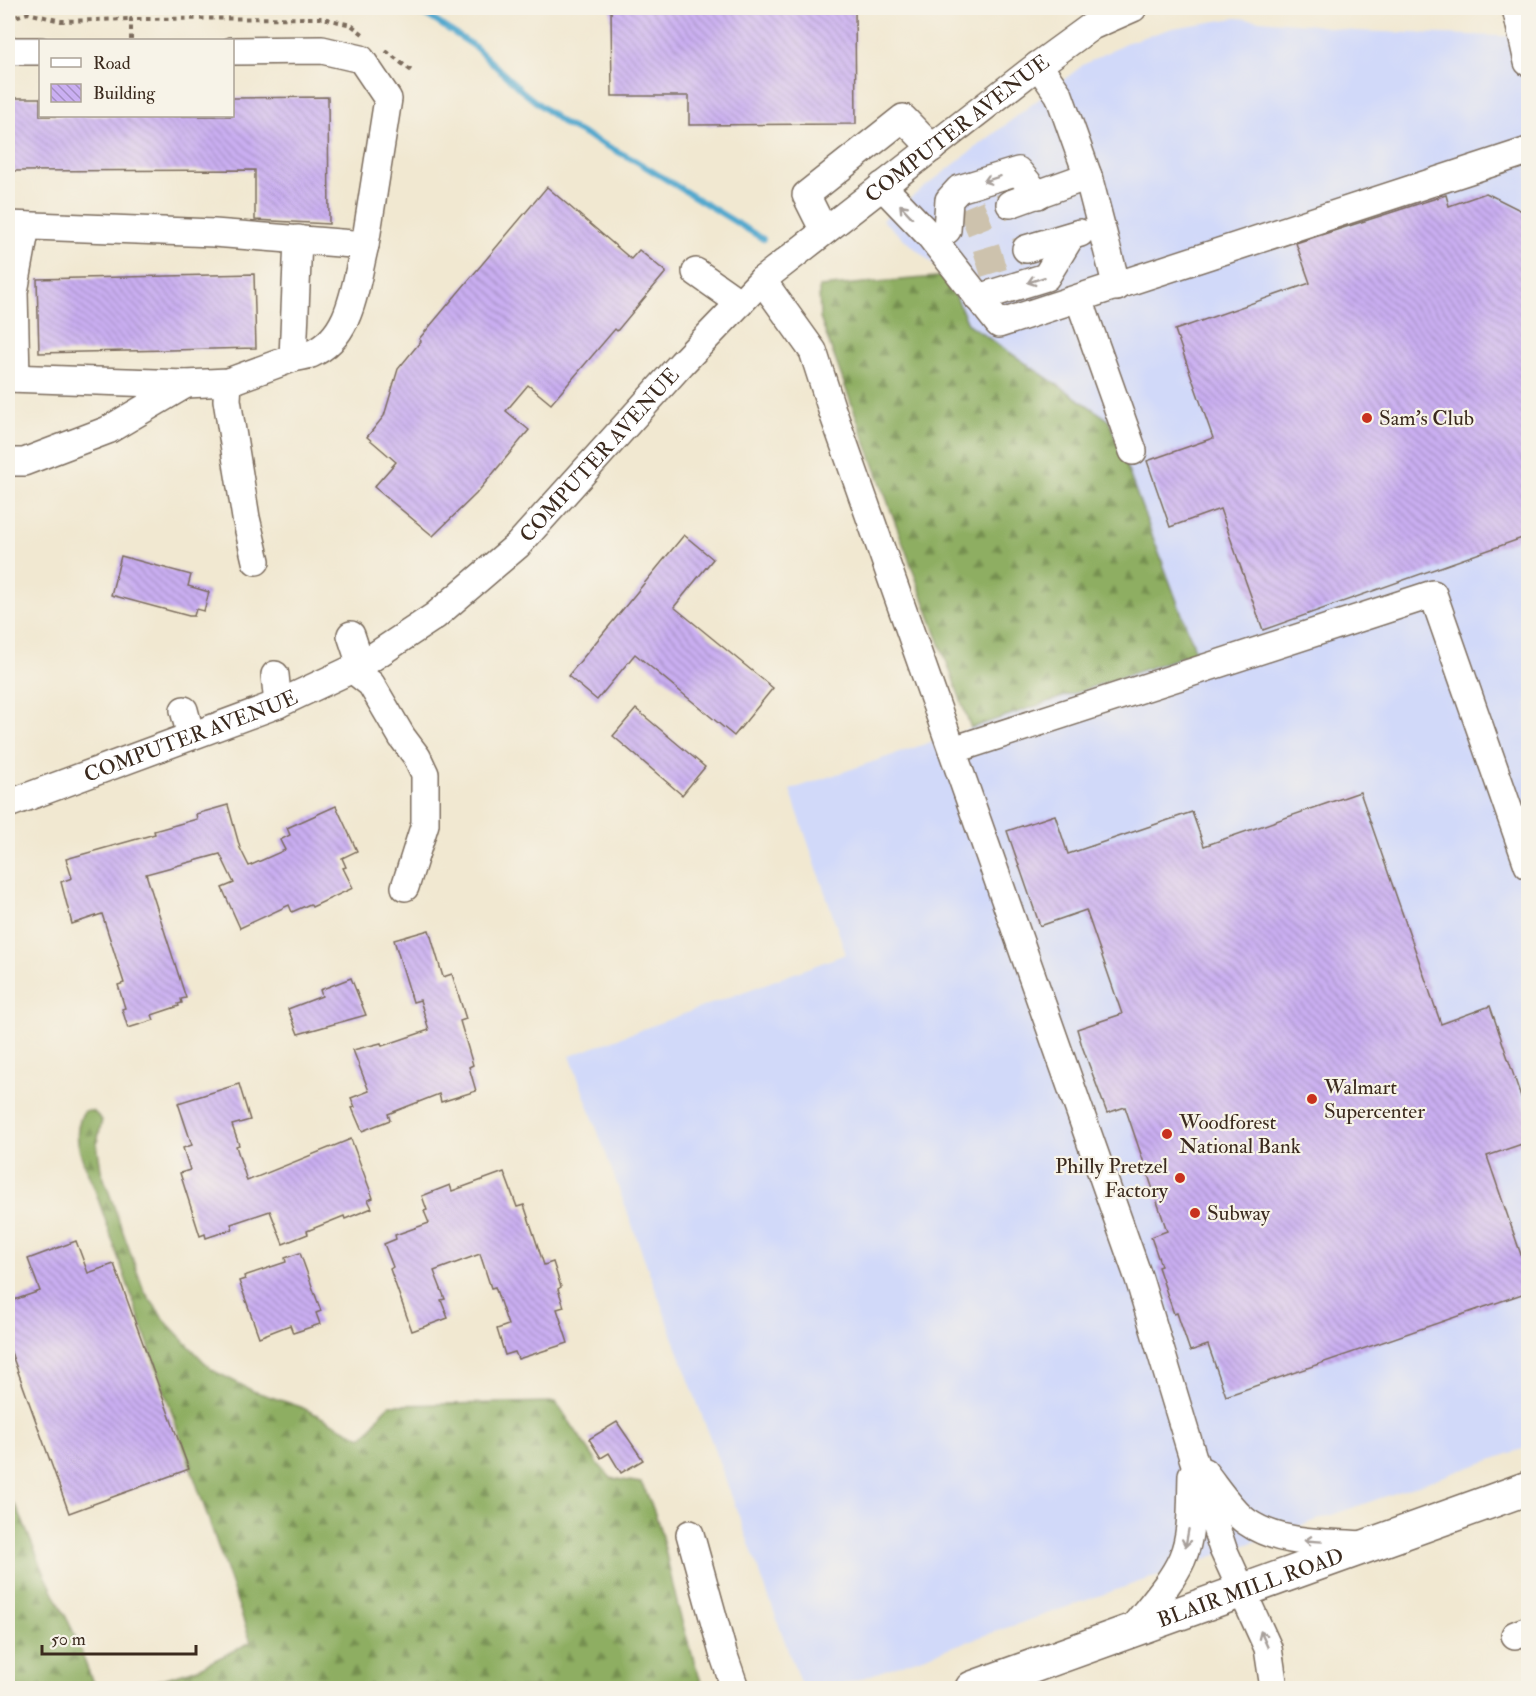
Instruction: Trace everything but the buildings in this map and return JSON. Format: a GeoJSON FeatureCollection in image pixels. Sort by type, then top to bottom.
{"type":"FeatureCollection","features":[{"type":"Feature","properties":{"kind":"main road","name":"BLAIR MILL ROAD"},"geometry":{"type":"LineString","coordinates":[[972,1689],[1528,1488]]}},
{"type":"Feature","properties":{"kind":"street","name":"COMPUTER AVENUE"},"geometry":{"type":"LineString","coordinates":[[8,804],[278,704],[356,667],[435,616],[518,545],[682,363],[762,279],[1038,65],[1092,26],[1133,8]]}},
{"type":"Feature","properties":{"kind":"street"},"geometry":{"type":"LineString","coordinates":[[1516,8],[1528,62]]}},
{"type":"Feature","properties":{"kind":"street"},"geometry":{"type":"LineString","coordinates":[[234,51],[322,50],[361,58],[388,99],[365,245],[347,318],[338,332],[311,354],[293,358],[228,382],[186,384],[12,378],[17,225],[214,233],[365,245]]}},
{"type":"Feature","properties":{"kind":"street"},"geometry":{"type":"LineString","coordinates":[[8,51],[39,51]]}},
{"type":"Feature","properties":{"kind":"street"},"geometry":{"type":"LineString","coordinates":[[1038,65],[1059,95],[1088,176],[1117,287]]}},
{"type":"Feature","properties":{"kind":"street"},"geometry":{"type":"LineString","coordinates":[[824,231],[806,195],[903,118],[932,148]]}},
{"type":"Feature","properties":{"kind":"street"},"geometry":{"type":"LineString","coordinates":[[882,186],[947,230],[967,267],[978,298],[999,324],[1528,151]]}},
{"type":"Feature","properties":{"kind":"street"},"geometry":{"type":"LineString","coordinates":[[947,230],[949,200],[960,189],[1018,171],[1038,195]]}},
{"type":"Feature","properties":{"kind":"street"},"geometry":{"type":"LineString","coordinates":[[1011,204],[1088,176]]}},
{"type":"Feature","properties":{"kind":"street"},"geometry":{"type":"LineString","coordinates":[[1026,249],[1101,226]]}},
{"type":"Feature","properties":{"kind":"street"},"geometry":{"type":"LineString","coordinates":[[978,298],[1046,278],[1071,236]]}},
{"type":"Feature","properties":{"kind":"street"},"geometry":{"type":"LineString","coordinates":[[293,358],[298,239]]}},
{"type":"Feature","properties":{"kind":"street"},"geometry":{"type":"LineString","coordinates":[[696,272],[740,303]]}},
{"type":"Feature","properties":{"kind":"street"},"geometry":{"type":"LineString","coordinates":[[762,279],[813,351],[1139,1279],[1223,1549],[1268,1648],[1274,1689]]}},
{"type":"Feature","properties":{"kind":"street"},"geometry":{"type":"LineString","coordinates":[[1079,299],[1133,451]]}},
{"type":"Feature","properties":{"kind":"street"},"geometry":{"type":"LineString","coordinates":[[228,382],[229,410],[246,518],[256,561]]}},
{"type":"Feature","properties":{"kind":"street"},"geometry":{"type":"LineString","coordinates":[[8,462],[24,462],[108,430],[186,384]]}},
{"type":"Feature","properties":{"kind":"street"},"geometry":{"type":"LineString","coordinates":[[952,750],[1433,594],[1528,865]]}},
{"type":"Feature","properties":{"kind":"street"},"geometry":{"type":"LineString","coordinates":[[351,635],[356,667],[371,684],[402,737],[417,757],[425,774],[424,824],[405,887]]}},
{"type":"Feature","properties":{"kind":"street"},"geometry":{"type":"LineString","coordinates":[[275,675],[278,704]]}},
{"type":"Feature","properties":{"kind":"street"},"geometry":{"type":"LineString","coordinates":[[184,710],[191,736]]}},
{"type":"Feature","properties":{"kind":"street"},"geometry":{"type":"LineString","coordinates":[[1193,1458],[1245,1520],[1267,1533],[1296,1540],[1371,1545]]}},
{"type":"Feature","properties":{"kind":"street"},"geometry":{"type":"LineString","coordinates":[[1130,1632],[1182,1559],[1187,1540],[1193,1458]]}},
{"type":"Feature","properties":{"kind":"street"},"geometry":{"type":"LineString","coordinates":[[690,1534],[735,1689]]}},
{"type":"Feature","properties":{"kind":"path"},"geometry":{"type":"LineString","coordinates":[[8,19],[28,13],[61,21],[131,19]]}},
{"type":"Feature","properties":{"kind":"shaded area"},"geometry":{"type":"Polygon","coordinates":[[[1236,18],[1355,31],[1528,37],[1528,1447],[833,1688],[802,1688],[570,1056],[846,954],[790,790],[1196,652],[1109,420],[968,324],[947,276],[882,220],[1083,65],[1125,43],[1173,28],[1236,18]]]}},
{"type":"Feature","properties":{"kind":"green space"},"geometry":{"type":"Polygon","coordinates":[[[947,276],[968,324],[1109,420],[1196,652],[971,728],[820,318],[819,287],[947,276]]]}},
{"type":"Feature","properties":{"kind":"green space"},"geometry":{"type":"Polygon","coordinates":[[[84,1111],[93,1111],[102,1120],[97,1143],[101,1170],[144,1291],[167,1323],[212,1370],[253,1391],[301,1407],[361,1437],[370,1430],[381,1413],[390,1405],[556,1402],[599,1465],[611,1478],[641,1483],[659,1526],[680,1614],[703,1688],[134,1688],[199,1668],[251,1642],[83,1161],[78,1131],[79,1121],[84,1111]]]}},
{"type":"Feature","properties":{"kind":"green space"},"geometry":{"type":"Polygon","coordinates":[[[8,1499],[17,1508],[46,1577],[73,1631],[95,1688],[8,1688],[8,1499]]]}},
{"type":"Feature","properties":{"kind":"waterway"},"geometry":{"type":"LineString","coordinates":[[405,8],[431,18],[474,46],[522,91],[564,124],[636,161],[763,239]]}},
{"type":"Feature","properties":{"kind":"tunnel"},"geometry":{"type":"LineString","coordinates":[[963,223],[1010,204]]}},
{"type":"Feature","properties":{"kind":"tunnel"},"geometry":{"type":"LineString","coordinates":[[977,264],[1026,249]]}},
{"type":"Feature","properties":{"kind":"place","name":"Sam's Club"},"geometry":{"type":"Point","coordinates":[1367,418]}},
{"type":"Feature","properties":{"kind":"place","name":"Walmart Supercenter"},"geometry":{"type":"Point","coordinates":[1312,1099]}},
{"type":"Feature","properties":{"kind":"place","name":"Woodforest National Bank"},"geometry":{"type":"Point","coordinates":[1167,1134]}},
{"type":"Feature","properties":{"kind":"place","name":"Philly Pretzel Factory"},"geometry":{"type":"Point","coordinates":[1180,1178]}},
{"type":"Feature","properties":{"kind":"place","name":"Subway"},"geometry":{"type":"Point","coordinates":[1195,1213]}}]}
